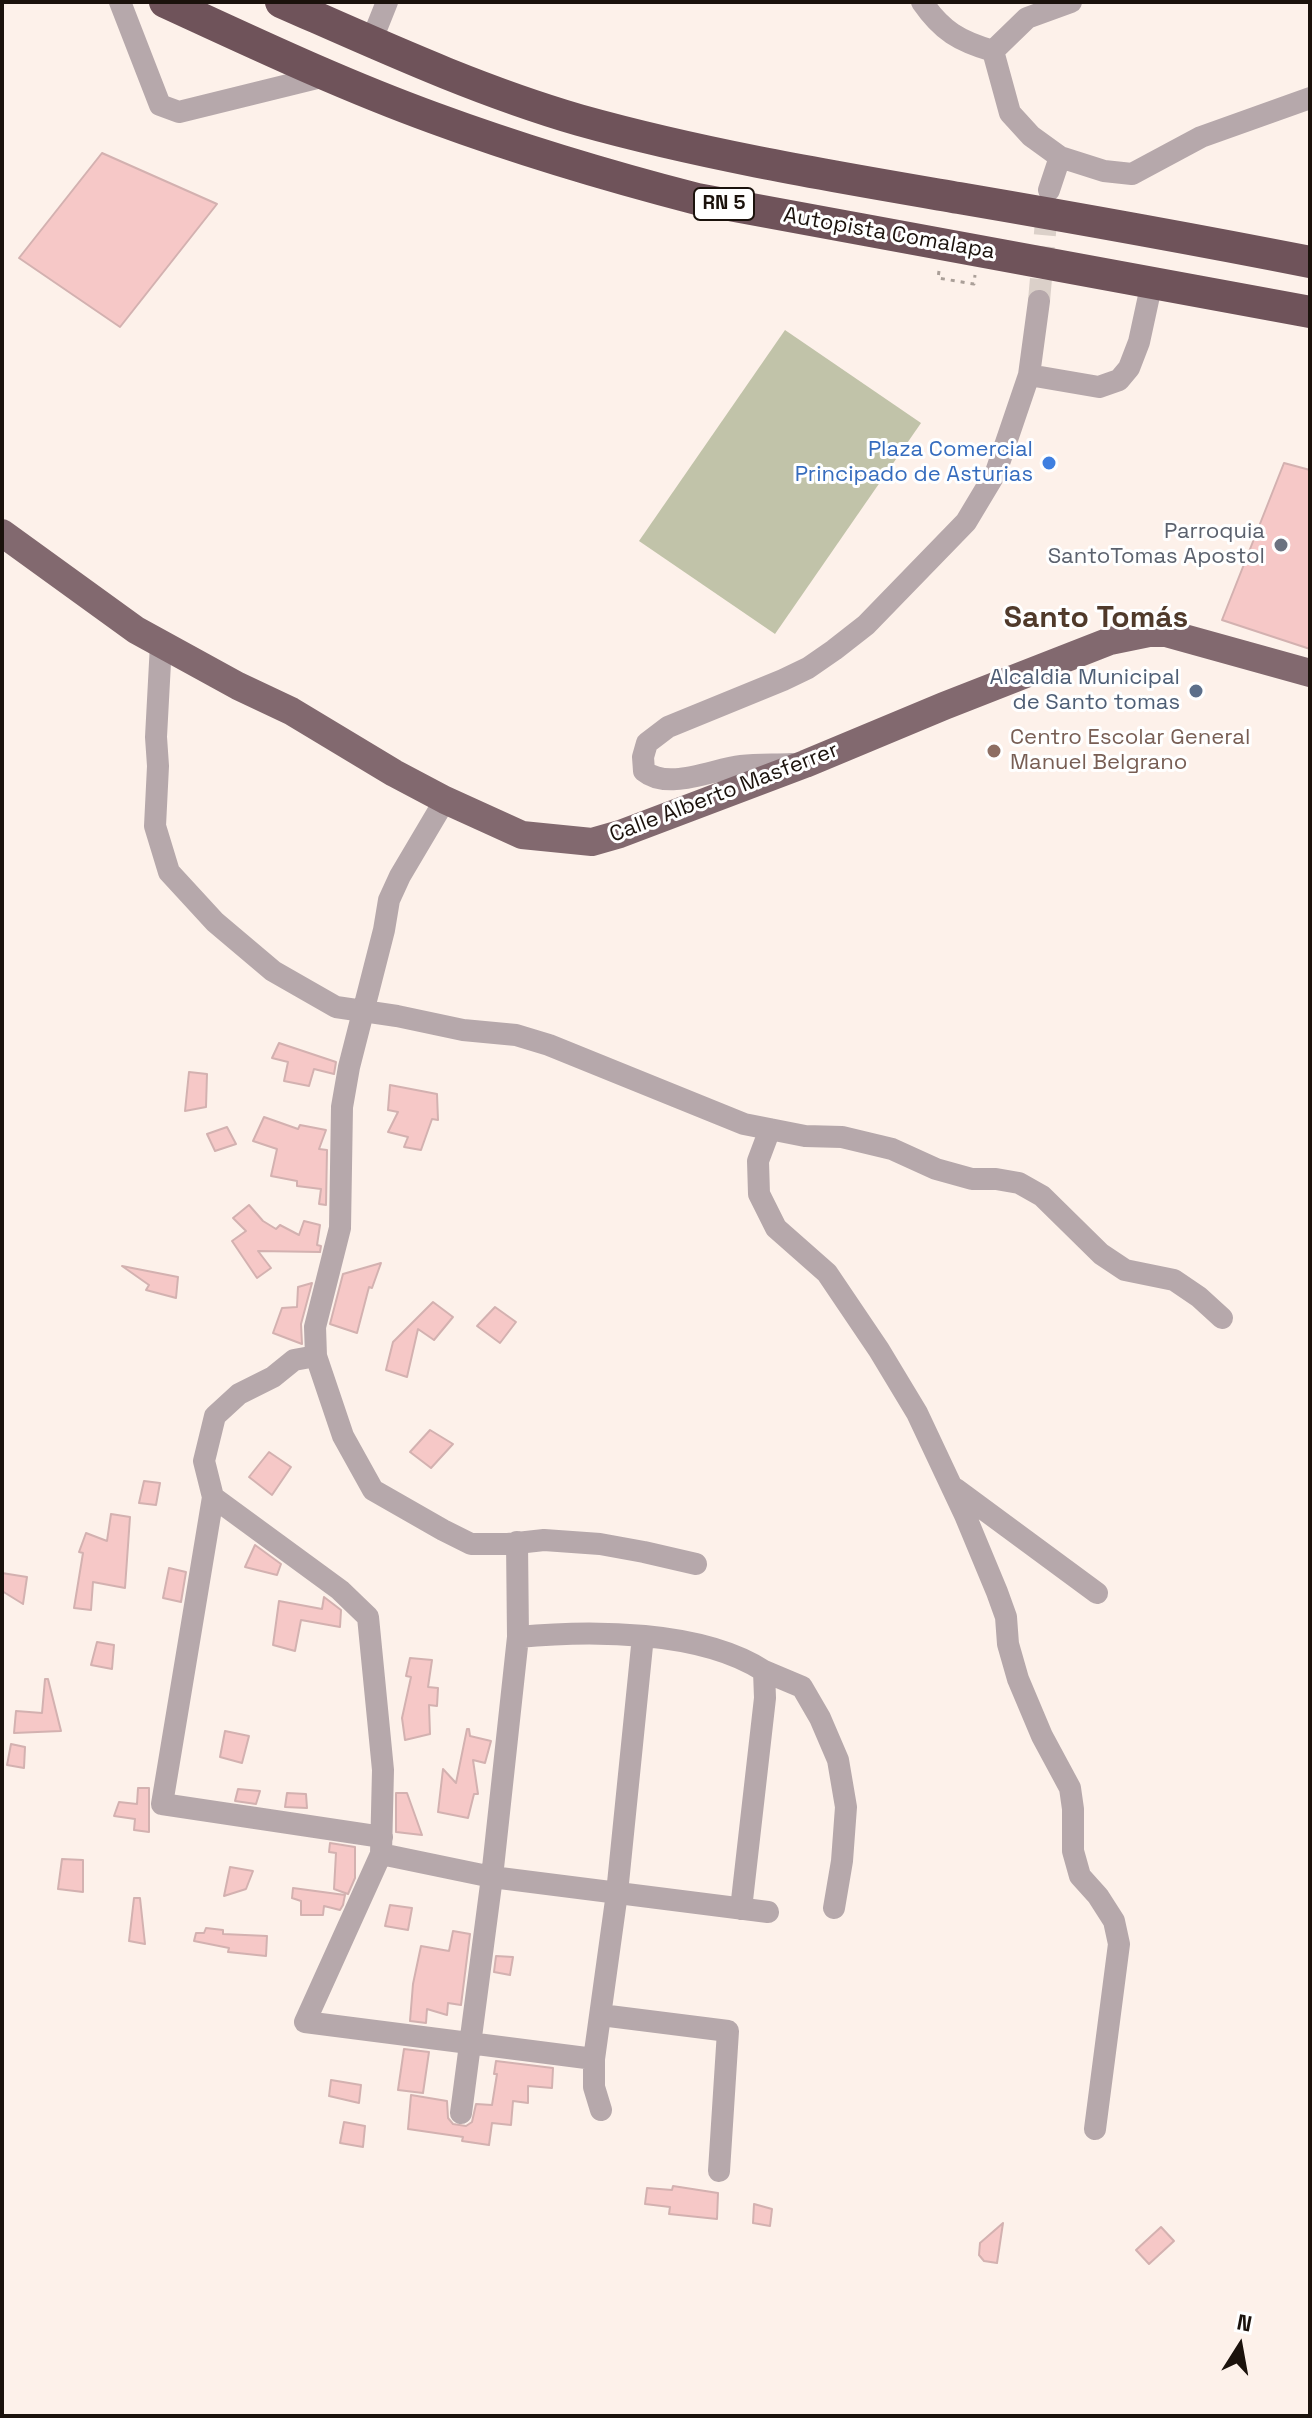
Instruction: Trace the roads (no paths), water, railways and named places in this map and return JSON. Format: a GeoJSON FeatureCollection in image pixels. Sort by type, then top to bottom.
{"type":"FeatureCollection","features":[{"type":"Feature","properties":{"kind":"highway","name":"Autopista Comalapa"},"geometry":{"type":"LineString","coordinates":[[165,2],[270,51],[433,118],[604,175],[697,199],[1310,312]]}},
{"type":"Feature","properties":{"kind":"highway","name":"RN 5"},"geometry":{"type":"LineString","coordinates":[[281,2],[482,88],[576,119],[648,138],[810,172],[1310,262]]}},
{"type":"Feature","properties":{"kind":"main road","name":"Calle Alberto Masferrer"},"geometry":{"type":"LineString","coordinates":[[2,533],[136,630],[291,711],[394,773],[522,835],[592,842],[620,834],[805,764],[1110,641],[1130,636],[1166,633],[1310,673]]}},
{"type":"Feature","properties":{"kind":"street"},"geometry":{"type":"LineString","coordinates":[[120,2],[160,105],[179,112],[329,75]]}},
{"type":"Feature","properties":{"kind":"street"},"geometry":{"type":"LineString","coordinates":[[371,42],[387,2]]}},
{"type":"Feature","properties":{"kind":"street"},"geometry":{"type":"LineString","coordinates":[[922,2],[933,18],[963,42],[993,51]]}},
{"type":"Feature","properties":{"kind":"street"},"geometry":{"type":"LineString","coordinates":[[993,51],[1027,18],[1071,2]]}},
{"type":"Feature","properties":{"kind":"street"},"geometry":{"type":"LineString","coordinates":[[993,51],[1010,113],[1031,136],[1060,157],[1104,171],[1132,174],[1201,137],[1310,98]]}},
{"type":"Feature","properties":{"kind":"street"},"geometry":{"type":"LineString","coordinates":[[1049,190],[1060,157]]}},
{"type":"Feature","properties":{"kind":"street"},"geometry":{"type":"LineString","coordinates":[[1029,375],[1099,387],[1119,380],[1129,368],[1139,342],[1152,282]]}},
{"type":"Feature","properties":{"kind":"street"},"geometry":{"type":"LineString","coordinates":[[805,764],[741,766],[665,780],[651,777],[644,771],[643,757],[647,743],[668,727],[747,697],[808,668],[866,625],[966,522],[996,472],[1029,375],[1039,301]]}},
{"type":"Feature","properties":{"kind":"street"},"geometry":{"type":"LineString","coordinates":[[161,644],[155,826],[169,872],[215,922],[273,971],[336,1007],[463,1030],[516,1035],[549,1045],[744,1124],[805,1136],[842,1137],[892,1149],[936,1169],[972,1179],[1019,1183],[1042,1196],[1101,1254],[1125,1270],[1174,1280],[1222,1318]]}},
{"type":"Feature","properties":{"kind":"street"},"geometry":{"type":"LineString","coordinates":[[445,800],[389,900],[384,930],[361,1012],[342,1107],[340,1228],[315,1327],[316,1356],[343,1436],[373,1490],[471,1544],[544,1540],[600,1544],[696,1564]]}},
{"type":"Feature","properties":{"kind":"street"},"geometry":{"type":"LineString","coordinates":[[770,1129],[758,1161],[759,1194],[776,1228],[827,1273],[917,1413],[971,1528],[1006,1617],[1008,1644],[1018,1679],[1042,1736],[1070,1788],[1073,1851],[1080,1876],[1114,1921],[1119,1944],[1095,2129]]}},
{"type":"Feature","properties":{"kind":"street"},"geometry":{"type":"LineString","coordinates":[[316,1356],[294,1360],[273,1377],[239,1394],[215,1416],[204,1461],[213,1497],[162,1804],[381,1846],[492,1877],[768,1912]]}},
{"type":"Feature","properties":{"kind":"street"},"geometry":{"type":"LineString","coordinates":[[951,1486],[1097,1593]]}},
{"type":"Feature","properties":{"kind":"street"},"geometry":{"type":"LineString","coordinates":[[213,1497],[340,1590],[368,1617],[383,1770],[381,1846],[305,2022],[594,2059]]}},
{"type":"Feature","properties":{"kind":"street"},"geometry":{"type":"LineString","coordinates":[[461,2113],[492,1877],[518,1637],[517,1542]]}},
{"type":"Feature","properties":{"kind":"street"},"geometry":{"type":"LineString","coordinates":[[518,1637],[562,1633],[667,1639],[746,1659],[764,1671],[802,1687],[820,1718],[838,1760],[846,1807],[834,1908]]}},
{"type":"Feature","properties":{"kind":"street"},"geometry":{"type":"LineString","coordinates":[[601,2110],[594,2087],[594,2059],[617,1893],[643,1636]]}},
{"type":"Feature","properties":{"kind":"street"},"geometry":{"type":"LineString","coordinates":[[741,1909],[765,1698],[764,1671]]}},
{"type":"Feature","properties":{"kind":"street"},"geometry":{"type":"LineString","coordinates":[[601,2015],[728,2031],[719,2171]]}},
{"type":"Feature","properties":{"kind":"tunnel"},"geometry":{"type":"LineString","coordinates":[[1039,301],[1048,199]]}},
{"type":"Feature","properties":{"kind":"place","name":"Plaza Comercial Principado de Asturias"},"geometry":{"type":"Point","coordinates":[1049,463]}},
{"type":"Feature","properties":{"kind":"place","name":"Parroquia SantoTomas Apostol"},"geometry":{"type":"Point","coordinates":[1281,545]}},
{"type":"Feature","properties":{"kind":"place","name":"Alcaldia Municipal de Santo tomas"},"geometry":{"type":"Point","coordinates":[1196,691]}},
{"type":"Feature","properties":{"kind":"place","name":"Centro Escolar General Manuel Belgrano"},"geometry":{"type":"Point","coordinates":[994,751]}},
{"type":"Feature","properties":{"kind":"district","name":"Santo Tomás"},"geometry":{"type":"Point","coordinates":[1096,619]}}]}
